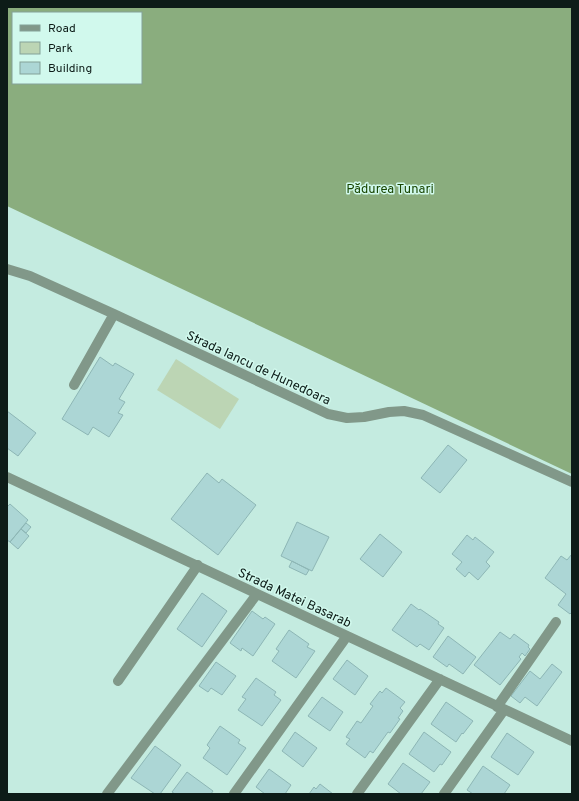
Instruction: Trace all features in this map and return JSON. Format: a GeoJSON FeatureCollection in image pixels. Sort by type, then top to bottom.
{"type":"FeatureCollection","features":[{"type":"Feature","properties":{"kind":"street","name":"Strada Iancu de Hunedoara"},"geometry":{"type":"LineString","coordinates":[[7,269],[30,276],[328,414],[347,418],[404,411],[423,415],[572,482]]}},
{"type":"Feature","properties":{"kind":"street"},"geometry":{"type":"LineString","coordinates":[[74,386],[114,314]]}},
{"type":"Feature","properties":{"kind":"street","name":"Strada Matei Basarab"},"geometry":{"type":"LineString","coordinates":[[7,477],[572,741]]}},
{"type":"Feature","properties":{"kind":"street"},"geometry":{"type":"LineString","coordinates":[[118,681],[198,565]]}},
{"type":"Feature","properties":{"kind":"street"},"geometry":{"type":"LineString","coordinates":[[107,794],[257,594]]}},
{"type":"Feature","properties":{"kind":"street"},"geometry":{"type":"LineString","coordinates":[[444,794],[556,622]]}},
{"type":"Feature","properties":{"kind":"street"},"geometry":{"type":"LineString","coordinates":[[234,794],[347,636]]}},
{"type":"Feature","properties":{"kind":"street"},"geometry":{"type":"LineString","coordinates":[[357,794],[440,679]]}},
{"type":"Feature","properties":{"kind":"green space","name":"Pădurea Tunari"},"geometry":{"type":"Polygon","coordinates":[[[7,7],[572,7],[572,474],[7,206],[7,7]]]}},
{"type":"Feature","properties":{"kind":"green space"},"geometry":{"type":"Polygon","coordinates":[[[176,359],[239,399],[220,429],[157,390],[176,359]]]}},
{"type":"Feature","properties":{"kind":"building"},"geometry":{"type":"Polygon","coordinates":[[[100,357],[113,366],[115,363],[134,374],[119,399],[125,402],[118,413],[123,415],[109,437],[93,427],[88,435],[62,419],[100,357]]]}},
{"type":"Feature","properties":{"kind":"building"},"geometry":{"type":"Polygon","coordinates":[[[7,411],[36,433],[18,456],[7,448],[7,411]]]}},
{"type":"Feature","properties":{"kind":"building"},"geometry":{"type":"Polygon","coordinates":[[[448,445],[467,460],[440,493],[421,478],[448,445]]]}},
{"type":"Feature","properties":{"kind":"building"},"geometry":{"type":"Polygon","coordinates":[[[207,473],[219,483],[222,479],[256,505],[218,555],[171,519],[207,473]]]}},
{"type":"Feature","properties":{"kind":"building"},"geometry":{"type":"Polygon","coordinates":[[[10,504],[28,520],[10,542],[7,540],[7,507],[10,504]]]}},
{"type":"Feature","properties":{"kind":"building"},"geometry":{"type":"Polygon","coordinates":[[[297,522],[329,537],[312,571],[281,556],[297,522]]]}},
{"type":"Feature","properties":{"kind":"building"},"geometry":{"type":"Polygon","coordinates":[[[26,523],[31,527],[26,533],[21,529],[26,523]]]}},
{"type":"Feature","properties":{"kind":"building"},"geometry":{"type":"Polygon","coordinates":[[[21,529],[29,536],[18,549],[10,542],[21,529]]]}},
{"type":"Feature","properties":{"kind":"building"},"geometry":{"type":"Polygon","coordinates":[[[380,534],[402,552],[383,577],[360,559],[380,534]]]}},
{"type":"Feature","properties":{"kind":"building"},"geometry":{"type":"Polygon","coordinates":[[[467,535],[473,540],[475,537],[494,552],[486,562],[490,566],[478,580],[469,572],[465,577],[456,569],[462,562],[452,554],[467,535]]]}},
{"type":"Feature","properties":{"kind":"building"},"geometry":{"type":"Polygon","coordinates":[[[572,554],[572,612],[570,614],[558,605],[566,594],[545,578],[561,556],[567,560],[572,554]]]}},
{"type":"Feature","properties":{"kind":"building"},"geometry":{"type":"Polygon","coordinates":[[[292,561],[309,570],[306,575],[289,567],[292,561]]]}},
{"type":"Feature","properties":{"kind":"building"},"geometry":{"type":"Polygon","coordinates":[[[202,593],[227,611],[202,647],[177,629],[202,593]]]}},
{"type":"Feature","properties":{"kind":"building"},"geometry":{"type":"Polygon","coordinates":[[[411,604],[439,622],[438,624],[444,628],[429,650],[420,644],[417,647],[392,630],[411,604]]]}},
{"type":"Feature","properties":{"kind":"building"},"geometry":{"type":"Polygon","coordinates":[[[252,611],[263,619],[265,617],[275,624],[253,656],[242,648],[241,651],[230,643],[252,611]]]}},
{"type":"Feature","properties":{"kind":"building"},"geometry":{"type":"Polygon","coordinates":[[[289,630],[309,644],[307,647],[315,651],[296,678],[272,661],[279,651],[276,649],[289,630]]]}},
{"type":"Feature","properties":{"kind":"building"},"geometry":{"type":"Polygon","coordinates":[[[500,632],[510,639],[514,634],[529,645],[528,647],[530,649],[525,656],[522,653],[519,657],[521,659],[500,685],[474,665],[500,632]]]}},
{"type":"Feature","properties":{"kind":"building"},"geometry":{"type":"Polygon","coordinates":[[[448,636],[476,657],[463,674],[449,664],[447,667],[433,657],[448,636]]]}},
{"type":"Feature","properties":{"kind":"building"},"geometry":{"type":"Polygon","coordinates":[[[347,660],[368,676],[355,695],[333,679],[347,660]]]}},
{"type":"Feature","properties":{"kind":"building"},"geometry":{"type":"Polygon","coordinates":[[[216,662],[236,676],[222,695],[211,688],[208,692],[199,686],[216,662]]]}},
{"type":"Feature","properties":{"kind":"building"},"geometry":{"type":"Polygon","coordinates":[[[552,664],[562,672],[537,706],[525,697],[520,703],[511,696],[530,671],[540,679],[552,664]]]}},
{"type":"Feature","properties":{"kind":"building"},"geometry":{"type":"Polygon","coordinates":[[[256,678],[276,692],[274,695],[281,700],[262,726],[238,710],[246,699],[242,697],[256,678]]]}},
{"type":"Feature","properties":{"kind":"building"},"geometry":{"type":"Polygon","coordinates":[[[386,688],[405,702],[400,708],[403,711],[398,718],[400,719],[390,733],[388,732],[373,753],[370,751],[365,758],[346,744],[350,739],[346,737],[357,721],[361,723],[373,706],[370,704],[380,691],[382,693],[386,688]]]}},
{"type":"Feature","properties":{"kind":"building"},"geometry":{"type":"Polygon","coordinates":[[[322,697],[343,712],[330,731],[308,716],[322,697]]]}},
{"type":"Feature","properties":{"kind":"building"},"geometry":{"type":"Polygon","coordinates":[[[446,702],[473,721],[456,742],[431,724],[446,702]]]}},
{"type":"Feature","properties":{"kind":"building"},"geometry":{"type":"Polygon","coordinates":[[[220,726],[240,740],[238,743],[246,748],[227,775],[203,758],[210,748],[207,745],[220,726]]]}},
{"type":"Feature","properties":{"kind":"building"},"geometry":{"type":"Polygon","coordinates":[[[295,732],[317,748],[303,767],[282,751],[295,732]]]}},
{"type":"Feature","properties":{"kind":"building"},"geometry":{"type":"Polygon","coordinates":[[[424,732],[451,752],[442,765],[440,764],[434,772],[409,754],[424,732]]]}},
{"type":"Feature","properties":{"kind":"building"},"geometry":{"type":"Polygon","coordinates":[[[507,733],[534,752],[518,775],[491,757],[507,733]]]}},
{"type":"Feature","properties":{"kind":"building"},"geometry":{"type":"Polygon","coordinates":[[[155,746],[181,765],[160,794],[155,794],[131,778],[155,746]]]}},
{"type":"Feature","properties":{"kind":"building"},"geometry":{"type":"Polygon","coordinates":[[[403,763],[430,782],[421,794],[401,794],[388,784],[403,763]]]}},
{"type":"Feature","properties":{"kind":"building"},"geometry":{"type":"Polygon","coordinates":[[[483,766],[510,785],[504,794],[473,794],[467,790],[483,766]]]}},
{"type":"Feature","properties":{"kind":"building"},"geometry":{"type":"Polygon","coordinates":[[[269,769],[291,785],[285,794],[265,794],[256,787],[269,769]]]}},
{"type":"Feature","properties":{"kind":"building"},"geometry":{"type":"Polygon","coordinates":[[[187,772],[213,791],[211,794],[175,794],[172,792],[187,772]]]}},
{"type":"Feature","properties":{"kind":"building"},"geometry":{"type":"Polygon","coordinates":[[[320,784],[333,794],[309,794],[314,787],[316,789],[320,784]]]}}]}
